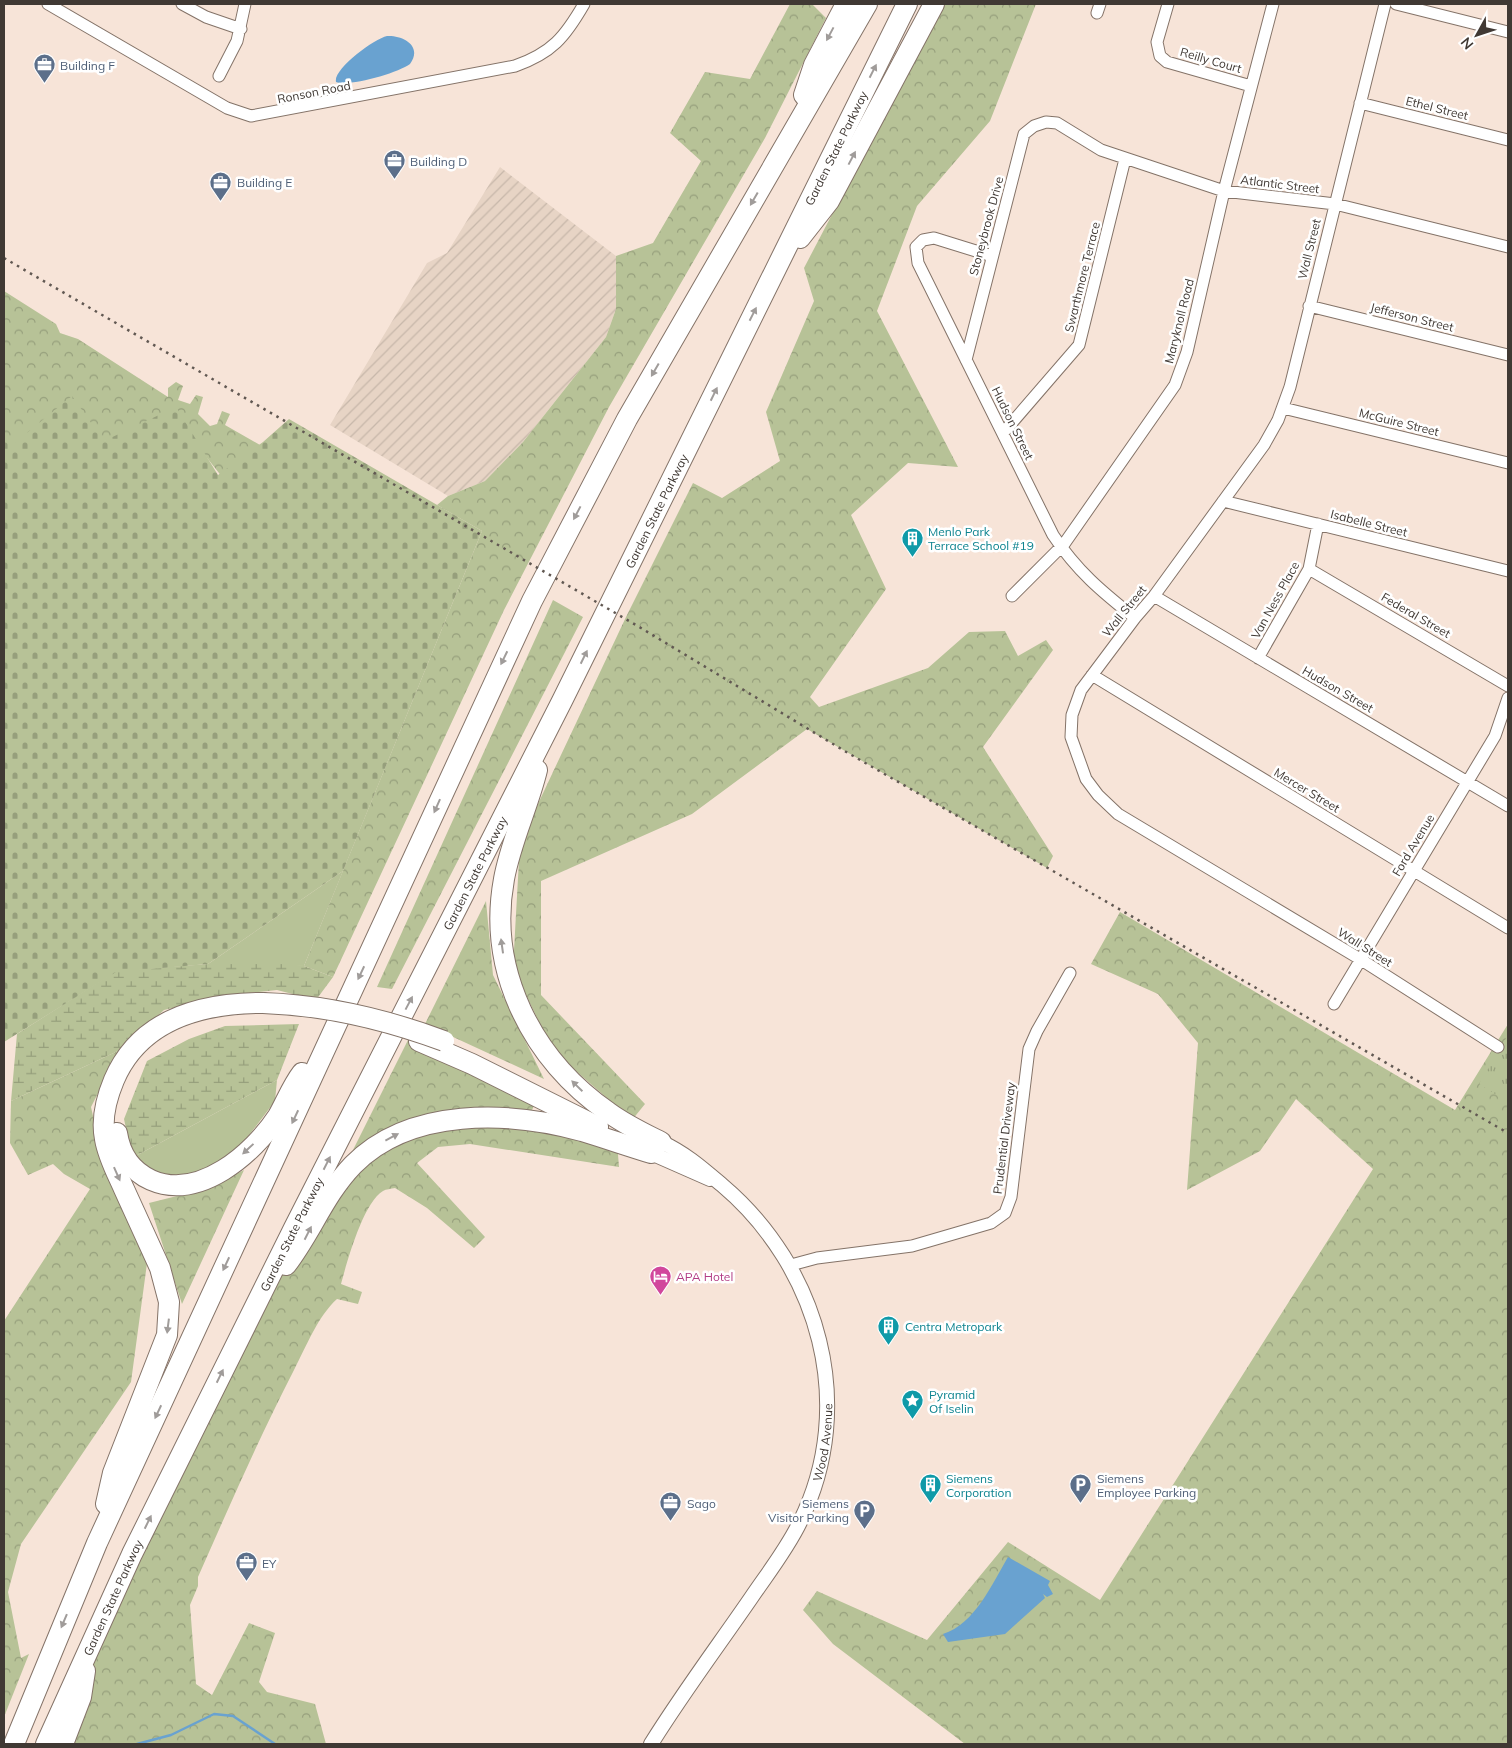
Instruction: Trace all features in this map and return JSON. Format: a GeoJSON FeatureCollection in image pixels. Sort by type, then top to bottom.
{"type":"FeatureCollection","features":[{"type":"Feature","properties":{"kind":"highway"},"geometry":{"type":"LineString","coordinates":[[791,134],[814,65],[846,4]]}},
{"type":"Feature","properties":{"kind":"highway"},"geometry":{"type":"LineString","coordinates":[[14,1744],[97,1543],[337,1025],[481,708],[556,552],[635,405],[867,4]]}},
{"type":"Feature","properties":{"kind":"highway","name":"Garden State Parkway"},"geometry":{"type":"LineString","coordinates":[[46,1744],[89,1645],[258,1300],[544,736],[907,4]]}},
{"type":"Feature","properties":{"kind":"highway"},"geometry":{"type":"LineString","coordinates":[[774,272],[829,201],[934,4]]}},
{"type":"Feature","properties":{"kind":"highway"},"geometry":{"type":"LineString","coordinates":[[544,736],[530,798],[510,854],[502,891],[501,938],[511,986],[520,1011],[534,1034],[567,1076],[607,1112],[656,1148]]}},
{"type":"Feature","properties":{"kind":"highway"},"geometry":{"type":"LineString","coordinates":[[97,1543],[112,1473],[161,1354],[167,1335],[169,1310],[166,1285],[160,1268],[106,1147],[104,1121],[108,1097],[117,1075],[130,1054],[146,1037],[164,1023],[206,1008],[260,1008],[343,1021],[442,1045],[626,1130],[656,1148]]}},
{"type":"Feature","properties":{"kind":"highway"},"geometry":{"type":"LineString","coordinates":[[260,1008],[218,1018],[184,1029],[158,1044],[139,1063],[123,1094],[117,1126],[118,1142],[124,1156],[140,1173],[160,1183],[183,1184],[207,1178],[237,1160],[272,1124],[297,1080],[337,1025]]}},
{"type":"Feature","properties":{"kind":"highway"},"geometry":{"type":"LineString","coordinates":[[258,1300],[302,1243],[320,1209],[340,1180],[372,1149],[406,1130],[428,1124],[458,1120],[526,1121],[582,1131],[656,1148]]}},
{"type":"Feature","properties":{"kind":"highway"},"geometry":{"type":"LineString","coordinates":[[64,1744],[81,1697],[89,1645]]}},
{"type":"Feature","properties":{"kind":"street","name":"Ronson Road"},"geometry":{"type":"LineString","coordinates":[[48,4],[227,108],[251,116],[515,66],[545,53],[560,41],[584,4]]}},
{"type":"Feature","properties":{"kind":"street"},"geometry":{"type":"LineString","coordinates":[[182,4],[206,16],[241,29]]}},
{"type":"Feature","properties":{"kind":"street"},"geometry":{"type":"LineString","coordinates":[[219,76],[235,47],[241,29],[245,4]]}},
{"type":"Feature","properties":{"kind":"street","name":"Reilly Court"},"geometry":{"type":"LineString","coordinates":[[1168,4],[1157,42],[1160,56],[1167,62],[1251,86]]}},
{"type":"Feature","properties":{"kind":"street","name":"Maryknoll Road"},"geometry":{"type":"LineString","coordinates":[[1012,596],[1061,547],[1175,385],[1188,352],[1224,191],[1273,4]]}},
{"type":"Feature","properties":{"kind":"street","name":"Wall Street"},"geometry":{"type":"LineString","coordinates":[[1385,4],[1283,408],[1264,445],[1154,596],[1135,618],[1081,690],[1072,715],[1071,736],[1086,779],[1098,796],[1118,814],[1360,959],[1498,1046]]}},
{"type":"Feature","properties":{"kind":"street"},"geometry":{"type":"LineString","coordinates":[[1396,4],[1508,32]]}},
{"type":"Feature","properties":{"kind":"street","name":"Ethel Street"},"geometry":{"type":"LineString","coordinates":[[1360,103],[1508,140]]}},
{"type":"Feature","properties":{"kind":"street","name":"Stoneybrook Drive"},"geometry":{"type":"LineString","coordinates":[[966,360],[1024,134],[1034,126],[1046,122],[1057,123]]}},
{"type":"Feature","properties":{"kind":"street","name":"Atlantic Street"},"geometry":{"type":"LineString","coordinates":[[1057,123],[1101,150],[1224,191],[1334,204],[1508,247]]}},
{"type":"Feature","properties":{"kind":"street","name":"Swarthmore Terrace"},"geometry":{"type":"LineString","coordinates":[[1003,433],[1079,345],[1124,159]]}},
{"type":"Feature","properties":{"kind":"street","name":"Hudson Street"},"geometry":{"type":"LineString","coordinates":[[992,256],[934,238],[923,240],[916,247],[918,263],[1053,535],[1092,583],[1135,618]]}},
{"type":"Feature","properties":{"kind":"street","name":"Jefferson Street"},"geometry":{"type":"LineString","coordinates":[[1310,306],[1508,355]]}},
{"type":"Feature","properties":{"kind":"street","name":"McGuire Street"},"geometry":{"type":"LineString","coordinates":[[1283,408],[1508,463]]}},
{"type":"Feature","properties":{"kind":"street","name":"Isabelle Street"},"geometry":{"type":"LineString","coordinates":[[1223,501],[1508,572]]}},
{"type":"Feature","properties":{"kind":"street","name":"Van Ness Place"},"geometry":{"type":"LineString","coordinates":[[1258,658],[1309,569],[1318,524]]}},
{"type":"Feature","properties":{"kind":"street","name":"Federal Street"},"geometry":{"type":"LineString","coordinates":[[1309,569],[1508,686]]}},
{"type":"Feature","properties":{"kind":"street","name":"Hudson Street"},"geometry":{"type":"LineString","coordinates":[[1154,596],[1508,806]]}},
{"type":"Feature","properties":{"kind":"street","name":"Mercer Street"},"geometry":{"type":"LineString","coordinates":[[1092,675],[1508,928]]}},
{"type":"Feature","properties":{"kind":"street","name":"Ford Avenue"},"geometry":{"type":"LineString","coordinates":[[1334,1004],[1495,736],[1508,698]]}},
{"type":"Feature","properties":{"kind":"street","name":"Prudential Driveway"},"geometry":{"type":"LineString","coordinates":[[791,1265],[817,1258],[912,1246],[990,1223],[1002,1216],[1011,1197],[1029,1049],[1037,1031],[1070,973]]}},
{"type":"Feature","properties":{"kind":"street","name":"Wood Avenue"},"geometry":{"type":"LineString","coordinates":[[651,1744],[788,1544],[807,1508],[818,1477],[826,1432],[824,1364],[814,1316],[791,1265],[759,1220],[720,1183],[688,1156],[656,1148]]}},
{"type":"Feature","properties":{"kind":"shaded area"},"geometry":{"type":"Polygon","coordinates":[[[500,167],[616,256],[616,309],[606,337],[523,442],[485,481],[448,496],[330,425],[427,263],[447,253],[500,167]]]}},
{"type":"Feature","properties":{"kind":"green space"},"geometry":{"type":"Polygon","coordinates":[[[790,4],[812,4],[826,18],[765,138],[609,407],[504,610],[333,977],[304,966],[482,531],[437,505],[448,496],[485,481],[523,442],[606,337],[616,309],[616,256],[653,243],[701,161],[670,133],[705,72],[750,79],[790,4]]]}},
{"type":"Feature","properties":{"kind":"green space"},"geometry":{"type":"Polygon","coordinates":[[[942,4],[1036,4],[990,121],[917,206],[877,311],[958,467],[908,463],[851,515],[886,589],[810,697],[819,707],[928,668],[969,632],[1005,631],[1018,656],[1046,640],[1053,650],[983,747],[1053,856],[1047,868],[807,729],[692,814],[541,881],[541,995],[645,1104],[632,1120],[553,1051],[513,968],[520,842],[626,617],[693,483],[722,498],[780,461],[766,412],[814,301],[804,268],[942,4]]]}},
{"type":"Feature","properties":{"kind":"green space"},"geometry":{"type":"Polygon","coordinates":[[[4,291],[56,324],[60,333],[78,339],[168,397],[168,388],[176,382],[183,386],[178,400],[190,404],[196,395],[203,397],[198,414],[210,426],[217,424],[222,411],[230,414],[225,425],[260,445],[226,482],[175,417],[138,437],[12,452],[4,442],[4,291]]]}},
{"type":"Feature","properties":{"kind":"green space"},"geometry":{"type":"Polygon","coordinates":[[[72,396],[104,441],[176,407],[218,475],[263,442],[289,419],[482,531],[343,871],[208,964],[116,972],[4,1042],[4,437],[11,446],[72,396]]]}},
{"type":"Feature","properties":{"kind":"green space"},"geometry":{"type":"Polygon","coordinates":[[[553,600],[583,617],[392,989],[377,987],[553,600]]]}},
{"type":"Feature","properties":{"kind":"green space"},"geometry":{"type":"Polygon","coordinates":[[[343,871],[304,966],[208,964],[343,871]]]}},
{"type":"Feature","properties":{"kind":"green space"},"geometry":{"type":"Polygon","coordinates":[[[486,901],[493,975],[544,1079],[425,1024],[486,901]]]}},
{"type":"Feature","properties":{"kind":"green space"},"geometry":{"type":"Polygon","coordinates":[[[1120,912],[1455,1110],[1508,1024],[1508,1744],[965,1744],[833,1644],[803,1610],[817,1591],[927,1640],[1008,1542],[1100,1600],[1373,1169],[1296,1099],[1260,1151],[1187,1190],[1198,1043],[1158,994],[1091,964],[1120,912]]]}},
{"type":"Feature","properties":{"kind":"green space"},"geometry":{"type":"Polygon","coordinates":[[[208,964],[290,964],[304,966],[333,977],[316,1000],[277,990],[223,996],[164,1010],[120,1050],[11,1101],[17,1034],[116,971],[208,964]]]}},
{"type":"Feature","properties":{"kind":"green space"},"geometry":{"type":"Polygon","coordinates":[[[299,1024],[277,1080],[132,1158],[124,1119],[147,1061],[189,1039],[225,1026],[299,1024]]]}},
{"type":"Feature","properties":{"kind":"green space"},"geometry":{"type":"Polygon","coordinates":[[[1508,1035],[1508,1102],[1479,1084],[1508,1035]]]}},
{"type":"Feature","properties":{"kind":"green space"},"geometry":{"type":"Polygon","coordinates":[[[409,1038],[538,1097],[527,1121],[617,1142],[619,1167],[470,1144],[438,1147],[417,1163],[485,1237],[474,1248],[427,1208],[395,1188],[384,1190],[369,1207],[357,1234],[341,1284],[362,1292],[358,1304],[337,1299],[324,1314],[313,1332],[233,1499],[198,1577],[198,1586],[190,1605],[196,1684],[212,1695],[249,1623],[275,1633],[259,1682],[267,1692],[315,1704],[326,1744],[63,1744],[89,1645],[258,1301],[349,1158],[409,1038]]]}},
{"type":"Feature","properties":{"kind":"green space"},"geometry":{"type":"Polygon","coordinates":[[[120,1050],[91,1107],[102,1157],[148,1256],[131,1382],[21,1544],[8,1592],[21,1658],[29,1654],[4,1717],[4,1321],[90,1189],[64,1174],[53,1164],[28,1175],[10,1143],[11,1101],[120,1050]]]}},
{"type":"Feature","properties":{"kind":"green space"},"geometry":{"type":"Polygon","coordinates":[[[277,1080],[275,1101],[237,1151],[204,1173],[154,1177],[132,1158],[277,1080]]]}},
{"type":"Feature","properties":{"kind":"green space"},"geometry":{"type":"Polygon","coordinates":[[[244,1170],[182,1304],[149,1203],[209,1188],[244,1170]]]}},
{"type":"Feature","properties":{"kind":"water"},"geometry":{"type":"Polygon","coordinates":[[[387,36],[399,37],[413,47],[413,58],[410,64],[404,68],[362,81],[351,83],[336,82],[337,76],[347,63],[364,48],[387,36]]]}},
{"type":"Feature","properties":{"kind":"water"},"geometry":{"type":"Polygon","coordinates":[[[1008,1557],[1050,1581],[1048,1585],[1053,1594],[1047,1597],[1043,1594],[1045,1598],[1005,1634],[948,1642],[943,1634],[964,1622],[982,1602],[1008,1557]]]}},
{"type":"Feature","properties":{"kind":"waterway"},"geometry":{"type":"LineString","coordinates":[[137,1744],[171,1735],[214,1714],[233,1716],[275,1744]]}},
{"type":"Feature","properties":{"kind":"railway"},"geometry":{"type":"LineString","coordinates":[[4,258],[636,625],[848,753],[1508,1133]]}},
{"type":"Feature","properties":{"kind":"place","name":"Building F"},"geometry":{"type":"Point","coordinates":[44,84]}},
{"type":"Feature","properties":{"kind":"place","name":"Building D"},"geometry":{"type":"Point","coordinates":[394,180]}},
{"type":"Feature","properties":{"kind":"place","name":"Building E"},"geometry":{"type":"Point","coordinates":[221,201]}},
{"type":"Feature","properties":{"kind":"place","name":"Menlo Park Terrace School #19"},"geometry":{"type":"Point","coordinates":[912,557]}},
{"type":"Feature","properties":{"kind":"place","name":"APA Hotel"},"geometry":{"type":"Point","coordinates":[660,1295]}},
{"type":"Feature","properties":{"kind":"place","name":"Centra Metropark"},"geometry":{"type":"Point","coordinates":[889,1345]}},
{"type":"Feature","properties":{"kind":"place","name":"Pyramid Of Iselin"},"geometry":{"type":"Point","coordinates":[913,1420]}},
{"type":"Feature","properties":{"kind":"place","name":"Siemens Corporation"},"geometry":{"type":"Point","coordinates":[930,1504]}},
{"type":"Feature","properties":{"kind":"place","name":"Siemens Employee Parking"},"geometry":{"type":"Point","coordinates":[1081,1504]}},
{"type":"Feature","properties":{"kind":"place","name":"Sago"},"geometry":{"type":"Point","coordinates":[671,1522]}},
{"type":"Feature","properties":{"kind":"place","name":"Siemens Visitor Parking"},"geometry":{"type":"Point","coordinates":[865,1529]}},
{"type":"Feature","properties":{"kind":"place","name":"EY"},"geometry":{"type":"Point","coordinates":[246,1582]}}]}
